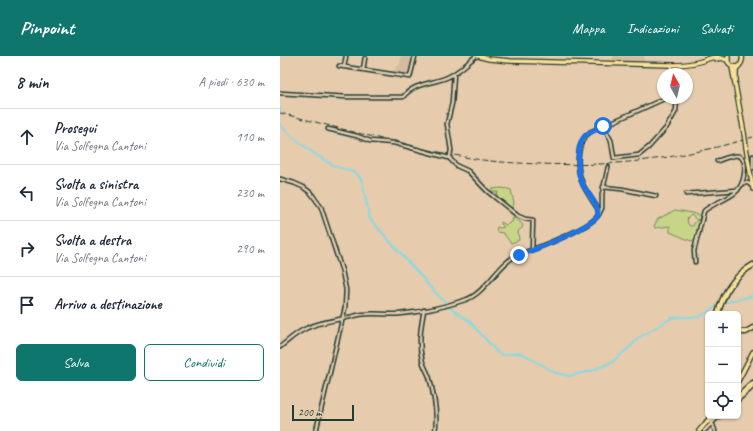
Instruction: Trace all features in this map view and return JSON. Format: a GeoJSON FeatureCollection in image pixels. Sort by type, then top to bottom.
{"type":"FeatureCollection","features":[{"type":"Feature","properties":{"kind":"highway"},"geometry":{"type":"LineString","coordinates":[[720,311],[730,285],[744,270],[753,265]]}},
{"type":"Feature","properties":{"kind":"highway"},"geometry":{"type":"LineString","coordinates":[[741,332],[746,332],[753,328]]}},
{"type":"Feature","properties":{"kind":"highway"},"geometry":{"type":"LineString","coordinates":[[741,393],[753,383]]}},
{"type":"Feature","properties":{"kind":"highway"},"geometry":{"type":"LineString","coordinates":[[707,422],[712,419]]}},
{"type":"Feature","properties":{"kind":"main road"},"geometry":{"type":"LineString","coordinates":[[477,56],[510,62],[672,65],[692,64],[705,60],[728,58],[729,64],[732,67],[753,188]]}},
{"type":"Feature","properties":{"kind":"main road"},"geometry":{"type":"LineString","coordinates":[[705,60],[710,57],[718,56]]}},
{"type":"Feature","properties":{"kind":"main road"},"geometry":{"type":"LineString","coordinates":[[736,88],[736,72],[742,62],[743,57]]}},
{"type":"Feature","properties":{"kind":"main road"},"geometry":{"type":"LineString","coordinates":[[732,67],[739,66]]}},
{"type":"Feature","properties":{"kind":"main road"},"geometry":{"type":"LineString","coordinates":[[741,376],[752,357],[753,352]]}},
{"type":"Feature","properties":{"kind":"main road"},"geometry":{"type":"LineString","coordinates":[[699,431],[710,419]]}},
{"type":"Feature","properties":{"kind":"street"},"geometry":{"type":"LineString","coordinates":[[344,67],[346,56]]}},
{"type":"Feature","properties":{"kind":"street"},"geometry":{"type":"LineString","coordinates":[[339,66],[410,77],[415,56]]}},
{"type":"Feature","properties":{"kind":"street"},"geometry":{"type":"LineString","coordinates":[[280,93],[347,97],[398,97],[403,96],[421,84],[442,80],[454,74],[477,56]]}},
{"type":"Feature","properties":{"kind":"street"},"geometry":{"type":"LineString","coordinates":[[363,70],[365,58]]}},
{"type":"Feature","properties":{"kind":"street"},"geometry":{"type":"LineString","coordinates":[[449,157],[451,150],[447,124],[452,103],[454,74]]}},
{"type":"Feature","properties":{"kind":"street"},"geometry":{"type":"LineString","coordinates":[[598,216],[597,207],[582,183],[580,176],[579,148],[581,142],[585,136],[603,126],[657,102]]}},
{"type":"Feature","properties":{"kind":"street"},"geometry":{"type":"LineString","coordinates":[[603,126],[611,140],[614,158],[639,155],[649,147],[666,128],[676,111],[677,104]]}},
{"type":"Feature","properties":{"kind":"street"},"geometry":{"type":"LineString","coordinates":[[328,129],[357,136],[370,141],[394,143],[449,157],[457,166],[468,171],[490,194],[518,216],[525,220],[533,220],[532,250]]}},
{"type":"Feature","properties":{"kind":"street"},"geometry":{"type":"LineString","coordinates":[[695,262],[694,251],[704,211],[738,189],[742,183],[745,172],[742,158],[735,156],[717,161]]}},
{"type":"Feature","properties":{"kind":"street"},"geometry":{"type":"LineString","coordinates":[[753,156],[753,168]]}},
{"type":"Feature","properties":{"kind":"street"},"geometry":{"type":"LineString","coordinates":[[280,347],[295,334],[320,323],[366,314],[400,314],[445,306],[471,298],[514,257],[592,222],[598,216],[602,208],[603,187],[608,167]]}},
{"type":"Feature","properties":{"kind":"street"},"geometry":{"type":"LineString","coordinates":[[280,179],[303,187],[311,193],[321,206],[344,282],[346,297],[342,319],[316,431]]}},
{"type":"Feature","properties":{"kind":"street"},"geometry":{"type":"LineString","coordinates":[[742,183],[751,181]]}},
{"type":"Feature","properties":{"kind":"street"},"geometry":{"type":"LineString","coordinates":[[603,187],[622,189],[656,196]]}},
{"type":"Feature","properties":{"kind":"street"},"geometry":{"type":"LineString","coordinates":[[686,194],[738,189]]}},
{"type":"Feature","properties":{"kind":"street"},"geometry":{"type":"LineString","coordinates":[[597,207],[602,206]]}},
{"type":"Feature","properties":{"kind":"street"},"geometry":{"type":"LineString","coordinates":[[424,310],[421,326],[420,349],[422,360],[430,382],[436,414],[435,431]]}},
{"type":"Feature","properties":{"kind":"street"},"geometry":{"type":"LineString","coordinates":[[741,397],[753,387]]}},
{"type":"Feature","properties":{"kind":"street"},"geometry":{"type":"LineString","coordinates":[[704,431],[716,419]]}},
{"type":"Feature","properties":{"kind":"street"},"geometry":{"type":"LineString","coordinates":[[712,422],[715,431]]}},
{"type":"Feature","properties":{"kind":"shaded area"},"geometry":{"type":"Polygon","coordinates":[[[401,56],[414,56],[409,76],[391,73],[400,64],[401,56]]]}},
{"type":"Feature","properties":{"kind":"shaded area"},"geometry":{"type":"Polygon","coordinates":[[[613,56],[644,56],[644,63],[613,62],[613,56]]]}},
{"type":"Feature","properties":{"kind":"green space"},"geometry":{"type":"Polygon","coordinates":[[[501,188],[511,190],[514,203],[513,207],[511,208],[497,200],[494,196],[497,195],[498,192],[492,192],[492,189],[501,188]]]}},
{"type":"Feature","properties":{"kind":"green space"},"geometry":{"type":"Polygon","coordinates":[[[675,210],[699,215],[700,218],[697,220],[691,215],[687,219],[690,226],[693,226],[698,220],[701,221],[696,239],[691,241],[670,232],[670,226],[655,228],[654,226],[658,219],[675,210]]]}},
{"type":"Feature","properties":{"kind":"green space"},"geometry":{"type":"Polygon","coordinates":[[[514,217],[523,225],[518,231],[519,240],[511,243],[503,233],[497,232],[496,230],[497,227],[504,227],[501,222],[506,225],[513,221],[512,218],[514,217]]]}},
{"type":"Feature","properties":{"kind":"waterway"},"geometry":{"type":"LineString","coordinates":[[280,124],[319,157],[335,166],[356,173],[362,181],[370,219],[434,291],[454,311],[469,321],[497,352],[502,355],[519,353],[556,373],[569,376],[591,371],[612,362],[638,338],[672,318],[700,317],[715,307]]}},
{"type":"Feature","properties":{"kind":"waterway"},"geometry":{"type":"LineString","coordinates":[[727,302],[753,296]]}},
{"type":"Feature","properties":{"kind":"railway"},"geometry":{"type":"LineString","coordinates":[[280,113],[392,142],[480,160],[500,162],[569,165],[622,163],[700,151],[753,137]]}},
{"type":"Feature","properties":{"kind":"route"},"geometry":{"type":"LineString","coordinates":[[519,255],[545,245],[592,222],[598,216],[598,209],[582,183],[580,176],[579,148],[585,136],[603,126]]}}]}
